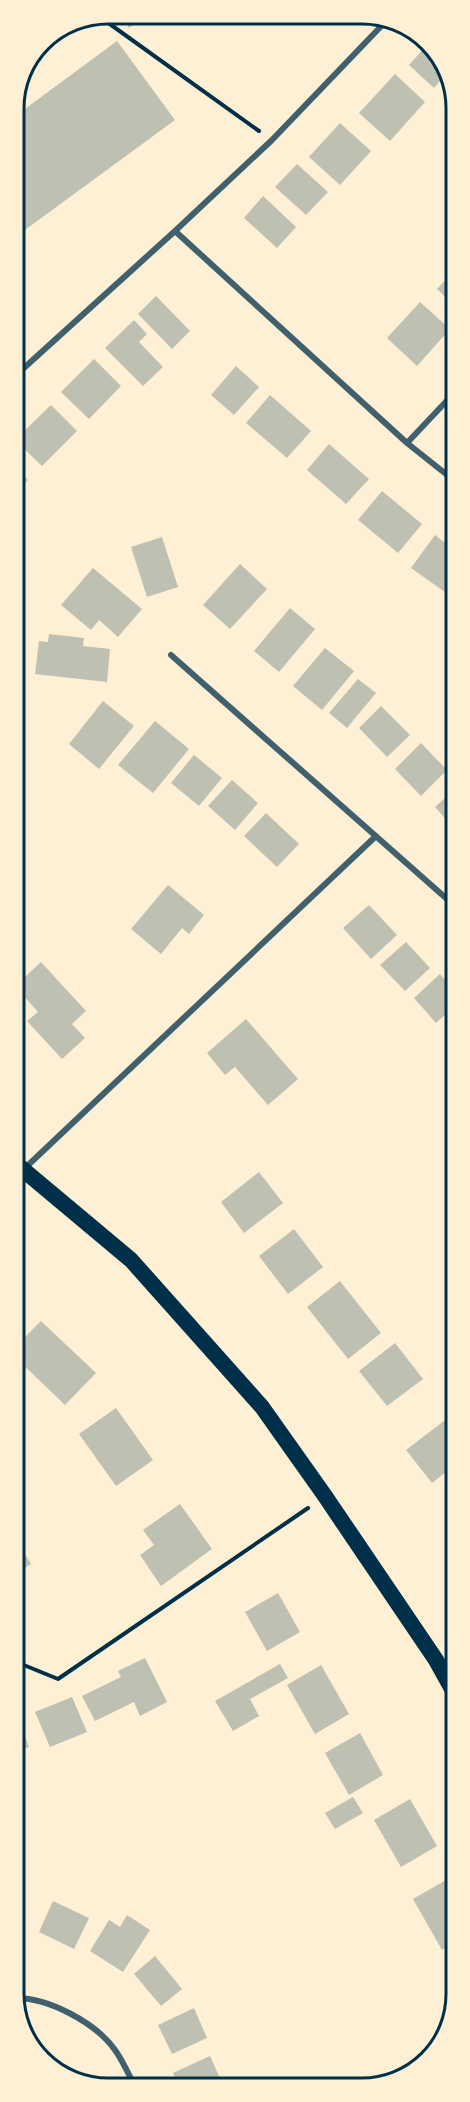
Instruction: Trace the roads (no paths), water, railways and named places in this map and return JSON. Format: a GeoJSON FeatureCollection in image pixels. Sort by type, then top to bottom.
{"type":"FeatureCollection","features":[{"type":"Feature","properties":{"kind":"highway"},"geometry":{"type":"LineString","coordinates":[[24,1170],[131,1260],[262,1407],[326,1496],[446,1678]]}},
{"type":"Feature","properties":{"kind":"street"},"geometry":{"type":"LineString","coordinates":[[24,368],[272,140],[381,27]]}},
{"type":"Feature","properties":{"kind":"street"},"geometry":{"type":"LineString","coordinates":[[175,231],[407,443],[446,474]]}},
{"type":"Feature","properties":{"kind":"street"},"geometry":{"type":"LineString","coordinates":[[407,443],[446,402]]}},
{"type":"Feature","properties":{"kind":"street"},"geometry":{"type":"LineString","coordinates":[[171,655],[446,898]]}},
{"type":"Feature","properties":{"kind":"street"},"geometry":{"type":"LineString","coordinates":[[24,1161],[376,836]]}},
{"type":"Feature","properties":{"kind":"street"},"geometry":{"type":"LineString","coordinates":[[25,2000],[55,2006],[88,2022],[115,2049],[130,2078]]}}]}
